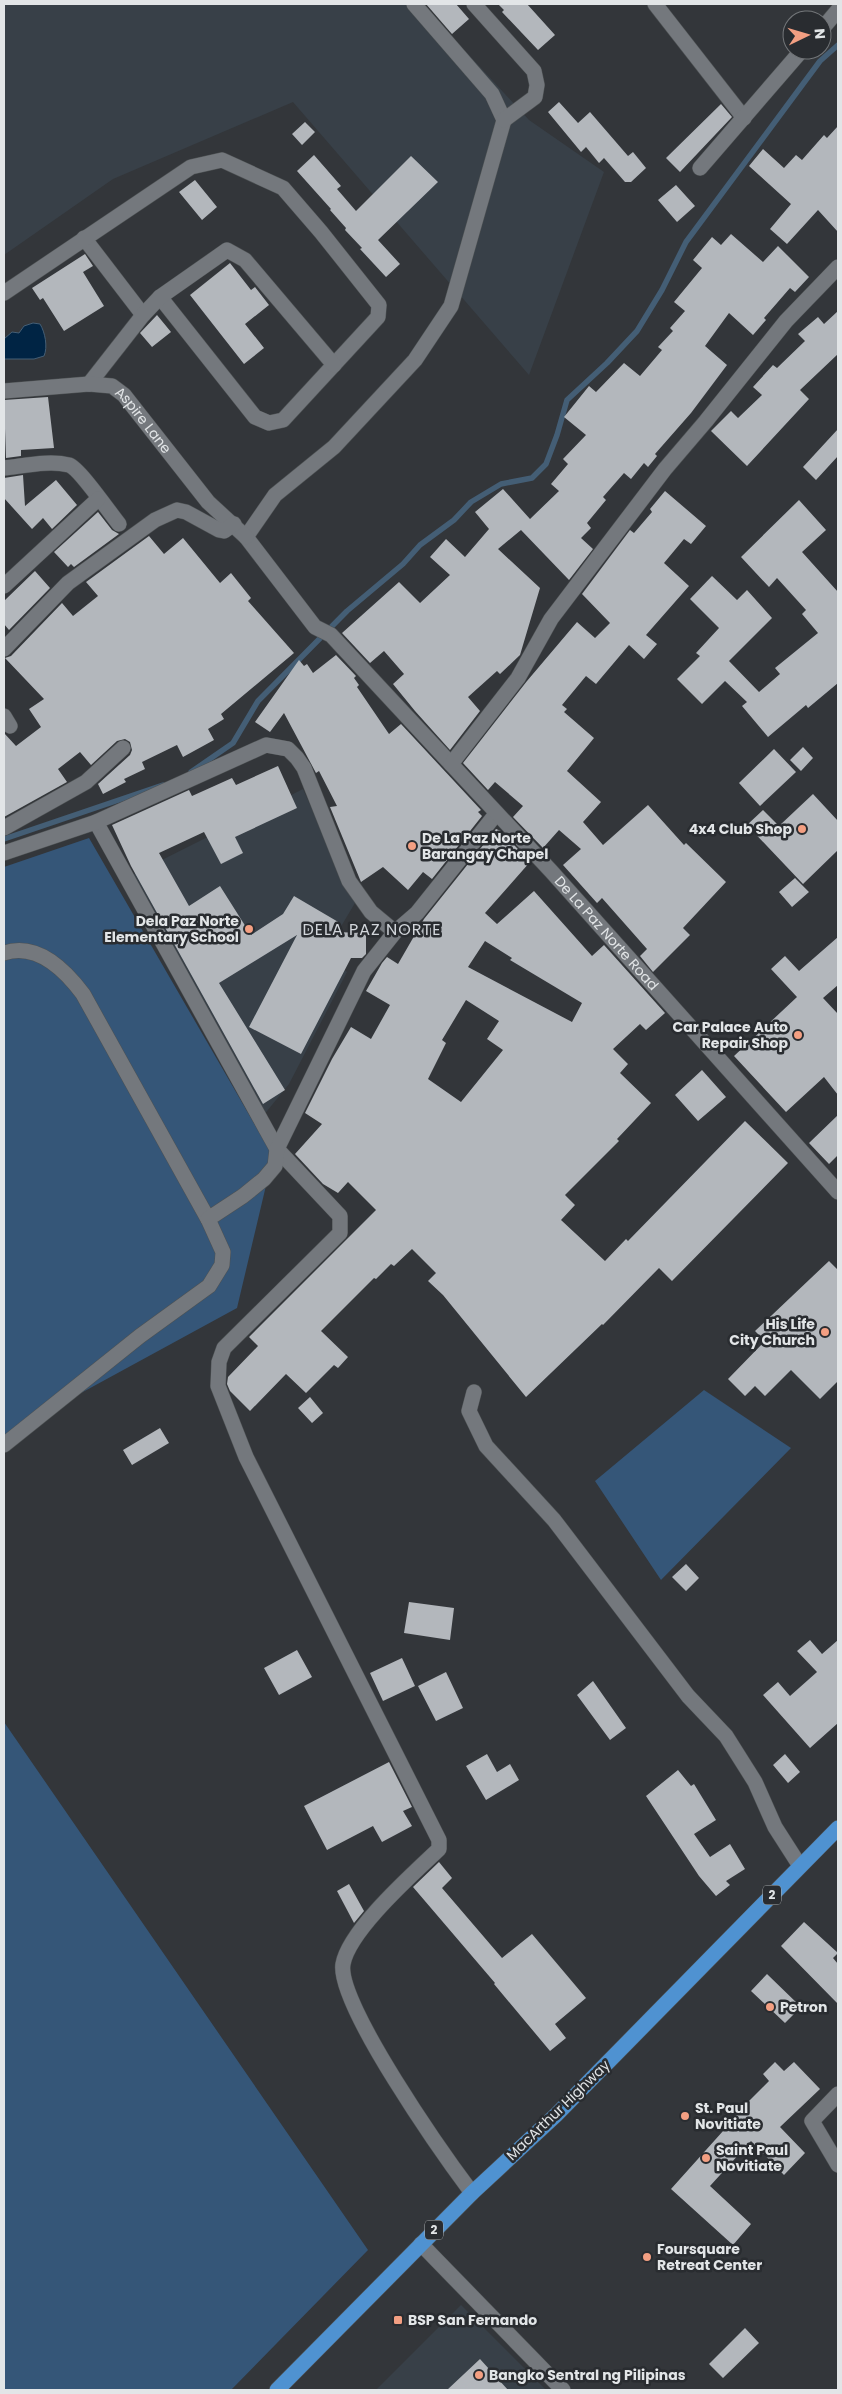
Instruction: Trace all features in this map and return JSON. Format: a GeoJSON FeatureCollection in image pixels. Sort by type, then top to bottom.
{"type":"FeatureCollection","features":[{"type":"Feature","properties":{"kind":"highway","name":"MacArthur Highway"},"geometry":{"type":"LineString","coordinates":[[277,2390],[472,2193],[556,2114],[838,1828]]}},
{"type":"Feature","properties":{"kind":"street"},"geometry":{"type":"LineString","coordinates":[[414,4],[492,94],[504,120]]}},
{"type":"Feature","properties":{"kind":"street"},"geometry":{"type":"LineString","coordinates":[[246,537],[275,495],[334,447],[415,360],[451,306],[504,120],[535,97],[537,85],[534,71],[474,4]]}},
{"type":"Feature","properties":{"kind":"street"},"geometry":{"type":"LineString","coordinates":[[655,4],[744,118]]}},
{"type":"Feature","properties":{"kind":"street"},"geometry":{"type":"LineString","coordinates":[[700,168],[793,60]]}},
{"type":"Feature","properties":{"kind":"street"},"geometry":{"type":"LineString","coordinates":[[4,293],[191,166],[222,160],[283,188],[322,232],[379,305],[378,317],[283,420],[269,423],[255,417],[160,297]]}},
{"type":"Feature","properties":{"kind":"street"},"geometry":{"type":"LineString","coordinates":[[84,238],[143,314]]}},
{"type":"Feature","properties":{"kind":"street"},"geometry":{"type":"LineString","coordinates":[[89,384],[143,314],[160,297],[227,250],[244,260],[334,365]]}},
{"type":"Feature","properties":{"kind":"street"},"geometry":{"type":"LineString","coordinates":[[451,764],[518,678],[551,620],[665,469],[786,321],[838,267]]}},
{"type":"Feature","properties":{"kind":"street","name":"Aspire Lane"},"geometry":{"type":"LineString","coordinates":[[4,391],[89,384],[112,386],[124,395],[208,502],[246,537],[315,627],[331,635]]}},
{"type":"Feature","properties":{"kind":"street"},"geometry":{"type":"LineString","coordinates":[[4,468],[52,464],[71,466],[79,473],[119,524]]}},
{"type":"Feature","properties":{"kind":"street"},"geometry":{"type":"LineString","coordinates":[[4,586],[98,499]]}},
{"type":"Feature","properties":{"kind":"street"},"geometry":{"type":"LineString","coordinates":[[4,650],[41,609],[68,583],[129,537],[162,516],[177,510],[186,512],[208,525],[224,531],[234,524]]}},
{"type":"Feature","properties":{"kind":"street","name":"De La Paz Norte Road"},"geometry":{"type":"LineString","coordinates":[[331,635],[551,871],[838,1192]]}},
{"type":"Feature","properties":{"kind":"street"},"geometry":{"type":"LineString","coordinates":[[4,854],[96,822],[266,745],[288,749],[304,768],[350,881],[370,912],[395,932]]}},
{"type":"Feature","properties":{"kind":"street"},"geometry":{"type":"LineString","coordinates":[[4,828],[86,782],[123,748]]}},
{"type":"Feature","properties":{"kind":"street"},"geometry":{"type":"LineString","coordinates":[[208,1219],[244,1196],[264,1179],[275,1166],[277,1149],[364,971],[395,932],[417,913],[496,814]]}},
{"type":"Feature","properties":{"kind":"street"},"geometry":{"type":"LineString","coordinates":[[96,822],[277,1149],[340,1216],[340,1233],[224,1348],[219,1362],[218,1386],[246,1456],[440,1840],[439,1849],[399,1887],[352,1943],[343,1963],[343,1978],[356,2013],[394,2077],[448,2163],[472,2193]]}},
{"type":"Feature","properties":{"kind":"street"},"geometry":{"type":"LineString","coordinates":[[4,953],[31,952],[52,961],[72,979],[83,994],[208,1219],[223,1252],[222,1266],[209,1286],[140,1336],[4,1445]]}},
{"type":"Feature","properties":{"kind":"street"},"geometry":{"type":"LineString","coordinates":[[474,1392],[469,1411],[486,1446],[554,1520],[688,1696],[726,1736],[755,1782],[775,1827],[800,1866]]}},
{"type":"Feature","properties":{"kind":"street"},"geometry":{"type":"LineString","coordinates":[[838,2094],[812,2121],[838,2165]]}},
{"type":"Feature","properties":{"kind":"street"},"geometry":{"type":"LineString","coordinates":[[421,2244],[563,2390]]}},
{"type":"Feature","properties":{"kind":"shaded area"},"geometry":{"type":"Polygon","coordinates":[[[4,4],[422,4],[529,120],[604,172],[529,375],[293,102],[113,179],[4,255],[4,4]]]}},
{"type":"Feature","properties":{"kind":"shaded area"},"geometry":{"type":"Polygon","coordinates":[[[33,323],[40,324],[43,331],[46,344],[44,356],[34,359],[4,359],[4,339],[12,332],[19,333],[24,326],[33,323]]]}},
{"type":"Feature","properties":{"kind":"shaded area","name":"Dela Paz Norte Elementary School"},"geometry":{"type":"Polygon","coordinates":[[[303,789],[355,903],[324,955],[347,972],[289,1084],[263,1116],[130,876],[303,789]]]}},
{"type":"Feature","properties":{"kind":"shaded area"},"geometry":{"type":"Polygon","coordinates":[[[89,838],[273,1156],[237,1308],[4,1435],[4,867],[89,838]]]}},
{"type":"Feature","properties":{"kind":"shaded area"},"geometry":{"type":"Polygon","coordinates":[[[704,1390],[791,1448],[661,1580],[595,1481],[704,1390]]]}},
{"type":"Feature","properties":{"kind":"shaded area"},"geometry":{"type":"Polygon","coordinates":[[[4,1722],[368,2250],[231,2390],[4,2390],[4,1722]]]}},
{"type":"Feature","properties":{"kind":"shaded area","name":"Bangko Sentral ng Pilipinas"},"geometry":{"type":"Polygon","coordinates":[[[461,2305],[546,2390],[376,2390],[461,2305]]]}},
{"type":"Feature","properties":{"kind":"building"},"geometry":{"type":"Polygon","coordinates":[[[426,4],[456,4],[469,19],[452,34],[426,4]]]}},
{"type":"Feature","properties":{"kind":"building"},"geometry":{"type":"Polygon","coordinates":[[[498,4],[527,4],[555,35],[538,50],[502,12],[504,10],[498,4]]]}},
{"type":"Feature","properties":{"kind":"building"},"geometry":{"type":"Polygon","coordinates":[[[559,102],[578,123],[590,112],[628,156],[633,152],[646,168],[631,182],[625,182],[604,158],[599,163],[586,147],[581,152],[548,112],[559,102]]]}},
{"type":"Feature","properties":{"kind":"building"},"geometry":{"type":"Polygon","coordinates":[[[721,104],[732,117],[680,172],[666,158],[721,104]]]}},
{"type":"Feature","properties":{"kind":"building"},"geometry":{"type":"Polygon","coordinates":[[[305,122],[315,132],[302,145],[292,134],[305,122]]]}},
{"type":"Feature","properties":{"kind":"building"},"geometry":{"type":"Polygon","coordinates":[[[838,126],[838,232],[818,210],[787,244],[770,229],[791,204],[749,166],[763,149],[784,168],[796,155],[802,160],[824,135],[827,138],[838,126]]]}},
{"type":"Feature","properties":{"kind":"building"},"geometry":{"type":"Polygon","coordinates":[[[314,155],[341,186],[337,189],[356,211],[411,156],[438,182],[378,240],[400,264],[386,277],[360,249],[362,248],[345,230],[346,228],[331,209],[297,171],[314,155]]]}},
{"type":"Feature","properties":{"kind":"building"},"geometry":{"type":"Polygon","coordinates":[[[195,180],[217,207],[202,220],[179,192],[195,180]]]}},
{"type":"Feature","properties":{"kind":"building"},"geometry":{"type":"Polygon","coordinates":[[[676,185],[695,206],[677,222],[658,200],[676,185]]]}},
{"type":"Feature","properties":{"kind":"building"},"geometry":{"type":"Polygon","coordinates":[[[731,234],[763,262],[778,246],[809,277],[795,292],[790,288],[764,318],[766,320],[753,335],[729,313],[705,346],[727,365],[691,413],[655,454],[657,456],[648,467],[644,463],[631,479],[624,473],[603,497],[606,500],[587,523],[591,528],[581,538],[593,549],[569,580],[521,530],[498,549],[540,588],[520,655],[500,674],[497,671],[468,697],[480,711],[450,750],[393,684],[404,674],[384,651],[370,663],[342,633],[399,582],[420,603],[450,575],[430,557],[446,539],[465,557],[489,529],[475,512],[503,489],[530,519],[559,491],[551,484],[568,464],[563,459],[586,435],[564,417],[589,386],[596,392],[624,363],[640,376],[662,350],[658,347],[673,331],[670,328],[685,311],[674,302],[702,268],[693,260],[712,237],[721,245],[731,234]]]}},
{"type":"Feature","properties":{"kind":"building"},"geometry":{"type":"Polygon","coordinates":[[[85,254],[93,266],[83,272],[104,306],[64,331],[43,298],[40,300],[32,288],[85,254]]]}},
{"type":"Feature","properties":{"kind":"building"},"geometry":{"type":"Polygon","coordinates":[[[230,263],[251,290],[255,287],[269,305],[245,324],[264,348],[244,364],[190,295],[230,263]]]}},
{"type":"Feature","properties":{"kind":"building"},"geometry":{"type":"Polygon","coordinates":[[[838,311],[838,354],[800,390],[809,399],[747,466],[711,431],[731,411],[738,418],[762,395],[753,387],[773,365],[777,368],[805,341],[798,334],[818,317],[824,324],[838,311]]]}},
{"type":"Feature","properties":{"kind":"building"},"geometry":{"type":"Polygon","coordinates":[[[157,315],[171,332],[152,347],[140,333],[157,315]]]}},
{"type":"Feature","properties":{"kind":"building"},"geometry":{"type":"Polygon","coordinates":[[[48,397],[54,448],[21,450],[21,456],[6,458],[4,400],[48,397]]]}},
{"type":"Feature","properties":{"kind":"building"},"geometry":{"type":"Polygon","coordinates":[[[838,429],[838,456],[816,480],[803,467],[838,429]]]}},
{"type":"Feature","properties":{"kind":"building"},"geometry":{"type":"Polygon","coordinates":[[[23,475],[25,506],[56,480],[77,505],[52,529],[43,518],[32,529],[4,498],[4,478],[23,475]]]}},
{"type":"Feature","properties":{"kind":"building"},"geometry":{"type":"Polygon","coordinates":[[[665,491],[706,526],[691,544],[684,539],[664,563],[689,586],[646,635],[657,644],[644,659],[629,645],[596,684],[586,676],[562,705],[567,709],[564,712],[594,738],[567,771],[601,802],[583,822],[603,845],[648,805],[684,845],[686,843],[726,882],[683,928],[690,935],[653,972],[640,956],[647,949],[602,898],[597,903],[563,865],[581,849],[559,830],[543,848],[513,817],[523,806],[495,782],[488,790],[463,763],[527,681],[577,622],[595,638],[610,623],[582,594],[630,530],[634,533],[652,512],[650,509],[665,491]]]}},
{"type":"Feature","properties":{"kind":"building"},"geometry":{"type":"Polygon","coordinates":[[[799,500],[826,530],[802,552],[838,592],[838,683],[808,708],[806,705],[768,737],[742,706],[747,702],[725,681],[702,704],[677,679],[700,656],[696,653],[719,628],[690,599],[712,576],[737,600],[747,590],[772,618],[729,661],[759,692],[780,674],[775,668],[818,633],[802,614],[806,610],[777,578],[769,587],[741,557],[799,500]]]}},
{"type":"Feature","properties":{"kind":"building"},"geometry":{"type":"Polygon","coordinates":[[[98,512],[112,530],[119,534],[74,567],[71,564],[68,567],[54,552],[98,512]]]}},
{"type":"Feature","properties":{"kind":"building"},"geometry":{"type":"Polygon","coordinates":[[[149,536],[164,554],[183,538],[220,583],[231,573],[251,598],[248,601],[294,653],[221,714],[224,719],[208,729],[214,740],[183,757],[177,745],[142,762],[145,769],[124,779],[126,782],[103,794],[98,784],[130,755],[132,750],[130,742],[125,739],[117,741],[91,765],[80,752],[58,769],[67,782],[4,817],[4,733],[16,746],[41,727],[29,709],[44,699],[5,658],[11,656],[62,603],[73,616],[98,596],[86,582],[149,536]]]}},
{"type":"Feature","properties":{"kind":"building"},"geometry":{"type":"Polygon","coordinates":[[[35,571],[50,588],[9,630],[4,624],[4,601],[35,571]]]}},
{"type":"Feature","properties":{"kind":"building"},"geometry":{"type":"Polygon","coordinates":[[[336,655],[356,676],[354,678],[359,685],[357,687],[389,734],[401,724],[481,810],[478,812],[482,816],[432,879],[423,872],[408,890],[383,867],[361,882],[330,807],[337,806],[319,771],[316,773],[284,713],[270,732],[255,722],[299,660],[304,666],[307,664],[313,673],[336,655]]]}},
{"type":"Feature","properties":{"kind":"building"},"geometry":{"type":"Polygon","coordinates":[[[803,747],[813,758],[801,771],[790,760],[803,747]]]}},
{"type":"Feature","properties":{"kind":"building"},"geometry":{"type":"Polygon","coordinates":[[[774,749],[796,772],[760,806],[739,783],[774,749]]]}},
{"type":"Feature","properties":{"kind":"building"},"geometry":{"type":"Polygon","coordinates":[[[278,766],[297,808],[235,837],[243,853],[221,864],[204,832],[159,853],[189,906],[220,886],[251,935],[283,914],[294,896],[340,923],[334,932],[366,933],[366,954],[362,958],[351,958],[301,1054],[249,1027],[297,935],[219,983],[285,1090],[263,1104],[131,866],[112,825],[189,790],[192,796],[232,778],[236,785],[278,766]]]}},
{"type":"Feature","properties":{"kind":"building"},"geometry":{"type":"Polygon","coordinates":[[[813,794],[838,821],[838,850],[803,884],[747,825],[763,810],[779,826],[813,794]]]}},
{"type":"Feature","properties":{"kind":"building"},"geometry":{"type":"Polygon","coordinates":[[[496,829],[501,831],[530,862],[485,913],[497,924],[534,891],[592,956],[604,945],[665,1013],[646,1030],[640,1024],[613,1049],[628,1064],[620,1073],[651,1103],[617,1139],[619,1141],[565,1195],[575,1205],[561,1220],[605,1261],[626,1239],[628,1241],[745,1121],[788,1163],[672,1281],[659,1268],[603,1325],[526,1397],[443,1295],[428,1281],[436,1273],[412,1249],[394,1266],[391,1264],[376,1279],[374,1278],[321,1331],[348,1357],[338,1368],[334,1365],[306,1393],[286,1374],[250,1411],[230,1391],[227,1384],[228,1377],[258,1346],[249,1337],[376,1210],[348,1182],[338,1193],[323,1184],[295,1154],[322,1124],[305,1113],[332,1059],[351,1027],[371,1039],[390,1005],[366,991],[387,957],[398,964],[424,919],[496,829]],[[485,941],[468,967],[572,1022],[582,1003],[510,960],[512,958],[485,941]],[[466,1000],[442,1040],[446,1043],[428,1079],[461,1102],[503,1050],[487,1039],[499,1021],[466,1000]]]}},
{"type":"Feature","properties":{"kind":"building"},"geometry":{"type":"Polygon","coordinates":[[[795,878],[809,892],[792,907],[779,892],[795,878]]]}},
{"type":"Feature","properties":{"kind":"building","name":"Car Palace Auto Repair Shop"},"geometry":{"type":"Polygon","coordinates":[[[838,937],[838,985],[823,998],[838,1014],[838,1095],[824,1077],[786,1112],[734,1056],[797,997],[771,969],[785,956],[799,971],[838,937]]]}},
{"type":"Feature","properties":{"kind":"building"},"geometry":{"type":"Polygon","coordinates":[[[702,1070],[726,1097],[698,1121],[675,1095],[702,1070]]]}},
{"type":"Feature","properties":{"kind":"building"},"geometry":{"type":"Polygon","coordinates":[[[838,1115],[838,1155],[829,1164],[809,1143],[838,1115]]]}},
{"type":"Feature","properties":{"kind":"building"},"geometry":{"type":"Polygon","coordinates":[[[829,1261],[838,1270],[838,1381],[820,1399],[791,1370],[765,1396],[755,1386],[745,1396],[728,1379],[765,1341],[755,1331],[829,1261]]]}},
{"type":"Feature","properties":{"kind":"building"},"geometry":{"type":"Polygon","coordinates":[[[310,1397],[323,1413],[312,1423],[298,1408],[310,1397]]]}},
{"type":"Feature","properties":{"kind":"building"},"geometry":{"type":"Polygon","coordinates":[[[160,1428],[169,1443],[132,1465],[123,1450],[160,1428]]]}},
{"type":"Feature","properties":{"kind":"building"},"geometry":{"type":"Polygon","coordinates":[[[686,1564],[699,1578],[686,1591],[672,1577],[686,1564]]]}},
{"type":"Feature","properties":{"kind":"building"},"geometry":{"type":"Polygon","coordinates":[[[409,1602],[454,1608],[450,1640],[404,1633],[409,1602]]]}},
{"type":"Feature","properties":{"kind":"building"},"geometry":{"type":"Polygon","coordinates":[[[810,1640],[822,1654],[838,1640],[838,1723],[810,1748],[763,1695],[778,1682],[790,1696],[817,1672],[797,1651],[810,1640]]]}},
{"type":"Feature","properties":{"kind":"building"},"geometry":{"type":"Polygon","coordinates":[[[297,1650],[312,1677],[279,1695],[264,1668],[297,1650]]]}},
{"type":"Feature","properties":{"kind":"building"},"geometry":{"type":"Polygon","coordinates":[[[402,1658],[415,1686],[383,1701],[370,1673],[402,1658]]]}},
{"type":"Feature","properties":{"kind":"building"},"geometry":{"type":"Polygon","coordinates":[[[446,1672],[463,1708],[436,1721],[418,1686],[446,1672]]]}},
{"type":"Feature","properties":{"kind":"building"},"geometry":{"type":"Polygon","coordinates":[[[593,1681],[626,1728],[610,1740],[577,1695],[593,1681]]]}},
{"type":"Feature","properties":{"kind":"building"},"geometry":{"type":"Polygon","coordinates":[[[487,1754],[497,1772],[510,1764],[519,1780],[486,1800],[466,1766],[487,1754]]]}},
{"type":"Feature","properties":{"kind":"building"},"geometry":{"type":"Polygon","coordinates":[[[785,1754],[800,1772],[788,1783],[773,1765],[785,1754]]]}},
{"type":"Feature","properties":{"kind":"building"},"geometry":{"type":"Polygon","coordinates":[[[389,1762],[412,1807],[403,1811],[412,1826],[382,1842],[373,1826],[327,1850],[304,1806],[389,1762]]]}},
{"type":"Feature","properties":{"kind":"building"},"geometry":{"type":"Polygon","coordinates":[[[678,1770],[691,1786],[694,1784],[716,1820],[694,1834],[710,1857],[730,1844],[745,1869],[726,1881],[730,1885],[716,1896],[699,1876],[646,1796],[678,1770]]]}},
{"type":"Feature","properties":{"kind":"building"},"geometry":{"type":"Polygon","coordinates":[[[439,1862],[452,1878],[442,1888],[502,1958],[532,1934],[586,1998],[555,2024],[566,2038],[550,2051],[413,1887],[439,1862]]]}},
{"type":"Feature","properties":{"kind":"building"},"geometry":{"type":"Polygon","coordinates":[[[349,1884],[364,1911],[354,1923],[337,1891],[349,1884]]]}},
{"type":"Feature","properties":{"kind":"building"},"geometry":{"type":"Polygon","coordinates":[[[804,1922],[838,1953],[833,1958],[838,1964],[838,2004],[781,1946],[804,1922]]]}},
{"type":"Feature","properties":{"kind":"building"},"geometry":{"type":"Polygon","coordinates":[[[767,1974],[801,2007],[785,2023],[751,1991],[767,1974]]]}},
{"type":"Feature","properties":{"kind":"building"},"geometry":{"type":"Polygon","coordinates":[[[775,2062],[784,2071],[794,2062],[820,2089],[780,2127],[805,2153],[784,2175],[751,2141],[710,2186],[751,2224],[733,2245],[671,2189],[732,2121],[730,2120],[769,2081],[763,2074],[775,2062]]]}},
{"type":"Feature","properties":{"kind":"building"},"geometry":{"type":"Polygon","coordinates":[[[745,2328],[759,2343],[723,2378],[709,2364],[745,2328]]]}},
{"type":"Feature","properties":{"kind":"building","name":"Bangko Sentral ng Pilipinas"},"geometry":{"type":"Polygon","coordinates":[[[480,2359],[508,2390],[447,2390],[480,2359]]]}},
{"type":"Feature","properties":{"kind":"waterway"},"geometry":{"type":"LineString","coordinates":[[191,772],[233,743],[258,701],[347,611],[403,564],[420,545],[454,520],[471,502],[501,484],[532,478],[546,464],[567,400],[607,363],[637,331],[662,290],[686,242],[820,61],[838,45]]}},
{"type":"Feature","properties":{"kind":"waterway"},"geometry":{"type":"LineString","coordinates":[[4,839],[163,785]]}},
{"type":"Feature","properties":{"kind":"place","name":"4x4 Club Shop"},"geometry":{"type":"Point","coordinates":[802,829]}},
{"type":"Feature","properties":{"kind":"place","name":"De La Paz Norte Barangay Chapel"},"geometry":{"type":"Point","coordinates":[412,846]}},
{"type":"Feature","properties":{"kind":"place","name":"Dela Paz Norte Elementary School"},"geometry":{"type":"Point","coordinates":[249,929]}},
{"type":"Feature","properties":{"kind":"place","name":"Car Palace Auto Repair Shop"},"geometry":{"type":"Point","coordinates":[798,1035]}},
{"type":"Feature","properties":{"kind":"place","name":"His Life City Church"},"geometry":{"type":"Point","coordinates":[825,1332]}},
{"type":"Feature","properties":{"kind":"place","name":"Petron"},"geometry":{"type":"Point","coordinates":[770,2007]}},
{"type":"Feature","properties":{"kind":"place","name":"St. Paul Novitiate"},"geometry":{"type":"Point","coordinates":[685,2116]}},
{"type":"Feature","properties":{"kind":"place","name":"Saint Paul Novitiate"},"geometry":{"type":"Point","coordinates":[706,2158]}},
{"type":"Feature","properties":{"kind":"place","name":"Foursquare Retreat Center"},"geometry":{"type":"Point","coordinates":[647,2257]}},
{"type":"Feature","properties":{"kind":"place","name":"BSP San Fernando"},"geometry":{"type":"Point","coordinates":[398,2320]}},
{"type":"Feature","properties":{"kind":"place","name":"Bangko Sentral ng Pilipinas"},"geometry":{"type":"Point","coordinates":[479,2375]}},
{"type":"Feature","properties":{"kind":"district","name":"DELA PAZ NORTE"},"geometry":{"type":"Point","coordinates":[372,929]}}]}
